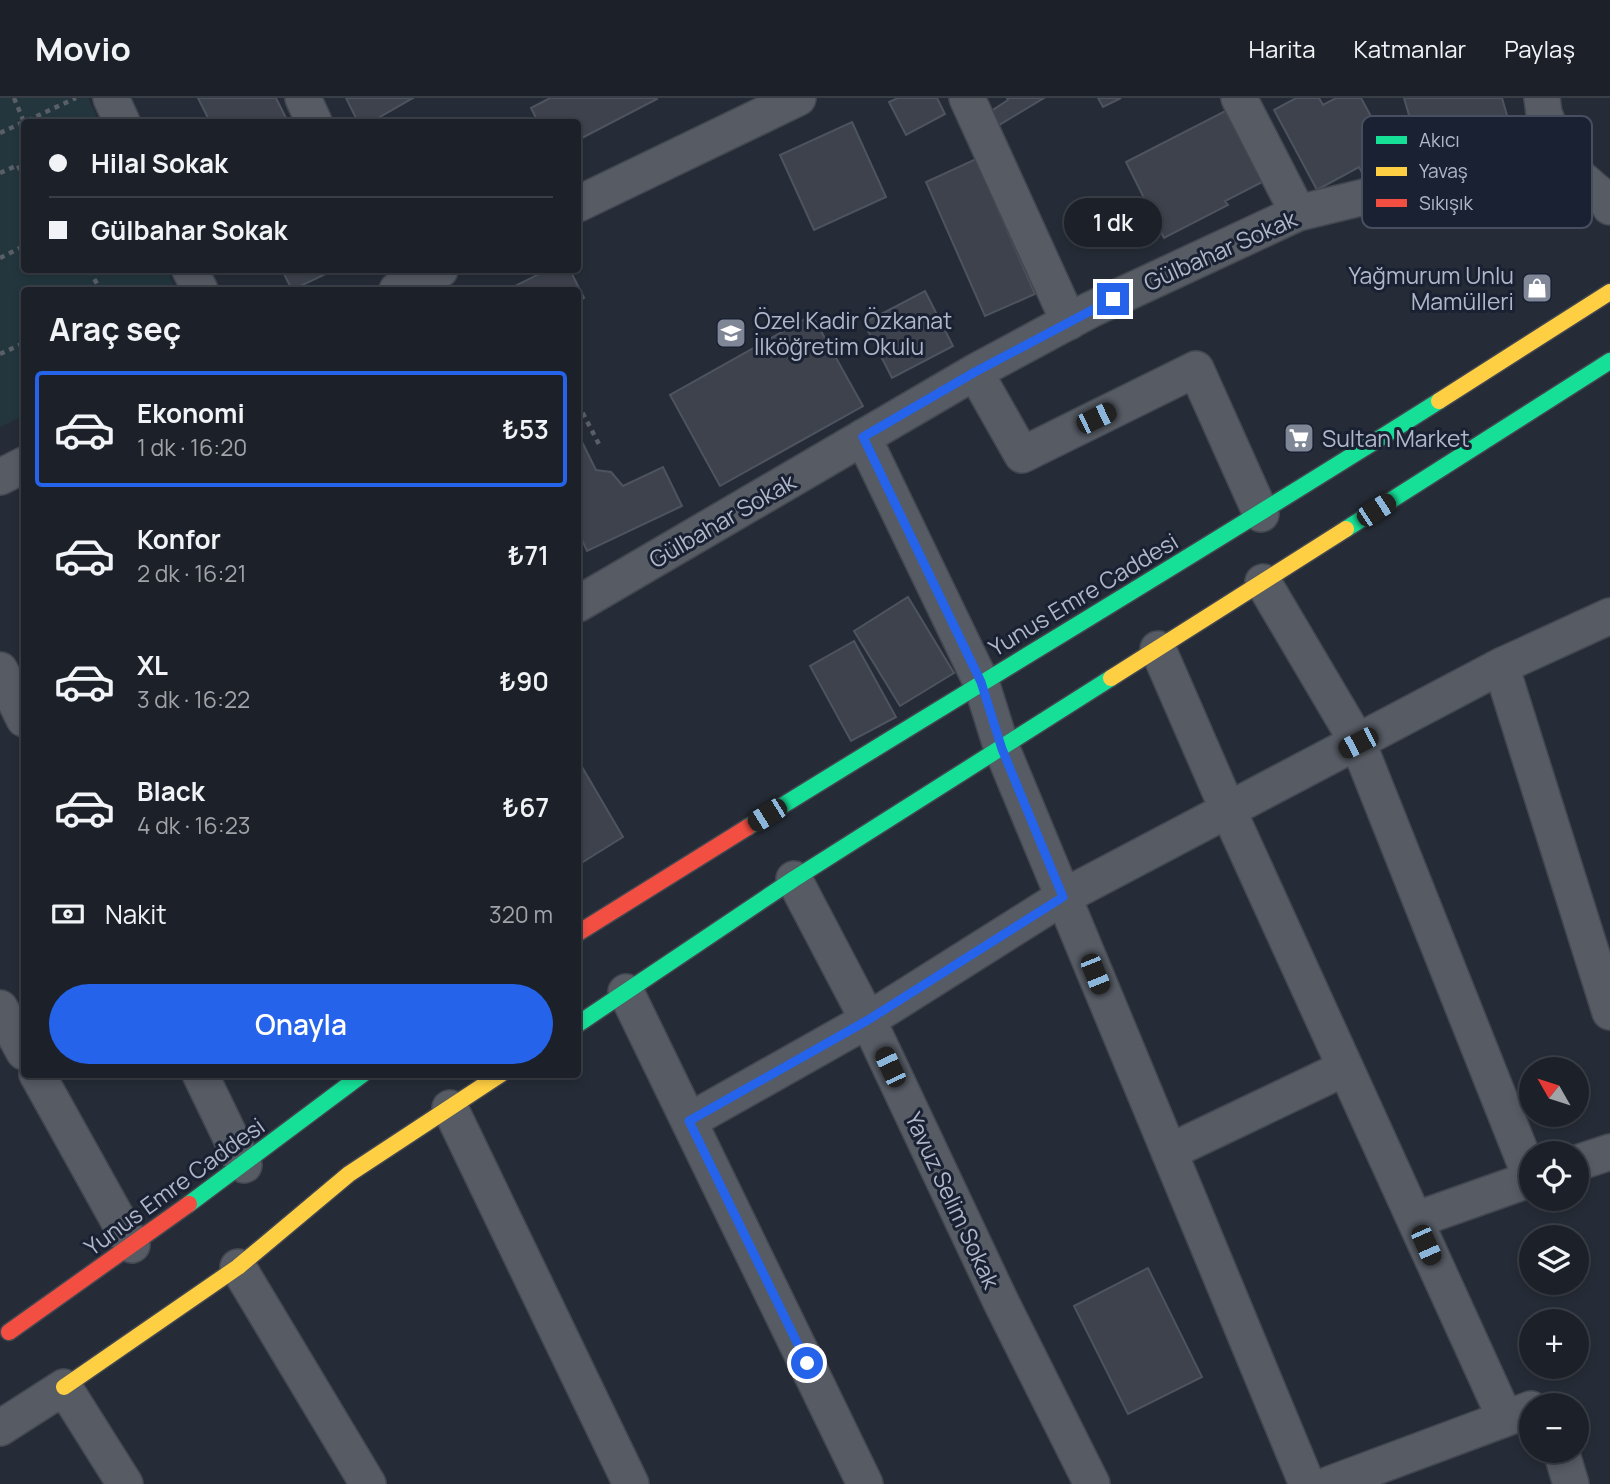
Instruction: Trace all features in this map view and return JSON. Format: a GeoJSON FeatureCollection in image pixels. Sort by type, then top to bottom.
{"type":"FeatureCollection","features":[{"type":"Feature","properties":{"kind":"street"},"geometry":{"type":"LineString","coordinates":[[111,98],[121,119]]}},
{"type":"Feature","properties":{"kind":"street"},"geometry":{"type":"LineString","coordinates":[[303,98],[313,119]]}},
{"type":"Feature","properties":{"kind":"street"},"geometry":{"type":"LineString","coordinates":[[581,203],[798,98]]}},
{"type":"Feature","properties":{"kind":"street"},"geometry":{"type":"LineString","coordinates":[[967,98],[1069,321]]}},
{"type":"Feature","properties":{"kind":"street"},"geometry":{"type":"LineString","coordinates":[[1239,98],[1298,213]]}},
{"type":"Feature","properties":{"kind":"street"},"geometry":{"type":"LineString","coordinates":[[1542,98],[1545,116]]}},
{"type":"Feature","properties":{"kind":"street"},"geometry":{"type":"LineString","coordinates":[[1592,188],[1610,207]]}},
{"type":"Feature","properties":{"kind":"street","name":"Gülbahar Sokak"},"geometry":{"type":"LineString","coordinates":[[581,602],[975,372],[1069,321],[1298,213],[1362,198]]}},
{"type":"Feature","properties":{"kind":"street"},"geometry":{"type":"LineString","coordinates":[[401,287],[433,273]]}},
{"type":"Feature","properties":{"kind":"street","name":"Yunus Emre Caddesi"},"geometry":{"type":"LineString","coordinates":[[581,931],[981,682],[1261,514],[1610,292]]}},
{"type":"Feature","properties":{"kind":"street"},"geometry":{"type":"LineString","coordinates":[[581,1022],[794,879],[1609,367]]}},
{"type":"Feature","properties":{"kind":"street"},"geometry":{"type":"LineString","coordinates":[[975,372],[1022,455],[1196,369],[1261,514]]}},
{"type":"Feature","properties":{"kind":"street"},"geometry":{"type":"LineString","coordinates":[[863,437],[981,682],[1002,749],[1307,1484]]}},
{"type":"Feature","properties":{"kind":"street"},"geometry":{"type":"LineString","coordinates":[[0,477],[21,466]]}},
{"type":"Feature","properties":{"kind":"street"},"geometry":{"type":"LineString","coordinates":[[1263,582],[1358,743],[1519,1149]]}},
{"type":"Feature","properties":{"kind":"street"},"geometry":{"type":"LineString","coordinates":[[689,1121],[868,1020],[1063,897],[1501,666],[1610,616]]}},
{"type":"Feature","properties":{"kind":"street"},"geometry":{"type":"LineString","coordinates":[[1158,649],[1228,810],[1415,1220],[1518,1414],[1331,1484]]}},
{"type":"Feature","properties":{"kind":"street"},"geometry":{"type":"LineString","coordinates":[[1501,666],[1610,1012]]}},
{"type":"Feature","properties":{"kind":"street"},"geometry":{"type":"LineString","coordinates":[[0,670],[21,713]]}},
{"type":"Feature","properties":{"kind":"street","name":"Yavuz Selim Sokak"},"geometry":{"type":"LineString","coordinates":[[794,879],[868,1020],[1000,1302],[1092,1484]]}},
{"type":"Feature","properties":{"kind":"street"},"geometry":{"type":"LineString","coordinates":[[626,992],[865,1484]]}},
{"type":"Feature","properties":{"kind":"street"},"geometry":{"type":"LineString","coordinates":[[0,1009],[21,1047]]}},
{"type":"Feature","properties":{"kind":"street"},"geometry":{"type":"LineString","coordinates":[[1169,1152],[1345,1068]]}},
{"type":"Feature","properties":{"kind":"street"},"geometry":{"type":"LineString","coordinates":[[39,1078],[132,1245]]}},
{"type":"Feature","properties":{"kind":"street"},"geometry":{"type":"LineString","coordinates":[[202,1078],[244,1165]]}},
{"type":"Feature","properties":{"kind":"street","name":"Yunus Emre Caddesi"},"geometry":{"type":"LineString","coordinates":[[3,1329],[132,1245],[244,1165],[358,1078]]}},
{"type":"Feature","properties":{"kind":"street"},"geometry":{"type":"LineString","coordinates":[[0,1428],[239,1266],[349,1174],[495,1078]]}},
{"type":"Feature","properties":{"kind":"street"},"geometry":{"type":"LineString","coordinates":[[450,1108],[631,1484]]}},
{"type":"Feature","properties":{"kind":"street"},"geometry":{"type":"LineString","coordinates":[[1589,1159],[1610,1152]]}},
{"type":"Feature","properties":{"kind":"street"},"geometry":{"type":"LineString","coordinates":[[1415,1220],[1519,1183]]}},
{"type":"Feature","properties":{"kind":"street"},"geometry":{"type":"LineString","coordinates":[[239,1266],[368,1484]]}},
{"type":"Feature","properties":{"kind":"street"},"geometry":{"type":"LineString","coordinates":[[64,1387],[125,1484]]}},
{"type":"Feature","properties":{"kind":"street"},"geometry":{"type":"LineString","coordinates":[[1565,1463],[1571,1484]]}},
{"type":"Feature","properties":{"kind":"path"},"geometry":{"type":"LineString","coordinates":[[14,98],[23,119]]}},
{"type":"Feature","properties":{"kind":"path"},"geometry":{"type":"LineString","coordinates":[[30,119],[76,98]]}},
{"type":"Feature","properties":{"kind":"path"},"geometry":{"type":"LineString","coordinates":[[0,125],[3,131],[21,123]]}},
{"type":"Feature","properties":{"kind":"path"},"geometry":{"type":"LineString","coordinates":[[1,170],[18,165],[21,172]]}},
{"type":"Feature","properties":{"kind":"path"},"geometry":{"type":"LineString","coordinates":[[0,258],[21,248]]}},
{"type":"Feature","properties":{"kind":"path"},"geometry":{"type":"LineString","coordinates":[[0,354],[21,344]]}},
{"type":"Feature","properties":{"kind":"path"},"geometry":{"type":"LineString","coordinates":[[581,410],[601,448]]}},
{"type":"Feature","properties":{"kind":"shaded area"},"geometry":{"type":"Polygon","coordinates":[[[0,98],[88,98],[98,119],[21,119],[21,273],[168,273],[175,287],[21,287],[21,416],[0,427],[0,98]]]}},
{"type":"Feature","properties":{"kind":"building"},"geometry":{"type":"Polygon","coordinates":[[[198,98],[276,98],[286,119],[208,119],[198,98]]]}},
{"type":"Feature","properties":{"kind":"building"},"geometry":{"type":"Polygon","coordinates":[[[346,98],[413,98],[376,119],[356,119],[346,98]]]}},
{"type":"Feature","properties":{"kind":"building"},"geometry":{"type":"Polygon","coordinates":[[[550,98],[657,99],[581,138],[581,119],[536,119],[531,108],[550,98]]]}},
{"type":"Feature","properties":{"kind":"building"},"geometry":{"type":"Polygon","coordinates":[[[898,98],[937,98],[945,114],[906,135],[889,102],[898,98]]]}},
{"type":"Feature","properties":{"kind":"building"},"geometry":{"type":"Polygon","coordinates":[[[1007,98],[1044,98],[999,125],[991,111],[1008,100],[1007,98]]]}},
{"type":"Feature","properties":{"kind":"building"},"geometry":{"type":"Polygon","coordinates":[[[1098,98],[1121,98],[1103,107],[1098,98]]]}},
{"type":"Feature","properties":{"kind":"building"},"geometry":{"type":"Polygon","coordinates":[[[1296,98],[1319,98],[1323,105],[1336,98],[1361,98],[1371,116],[1362,116],[1362,172],[1359,167],[1317,190],[1274,110],[1296,98]]]}},
{"type":"Feature","properties":{"kind":"building"},"geometry":{"type":"Polygon","coordinates":[[[1404,98],[1502,98],[1507,116],[1409,116],[1404,98]]]}},
{"type":"Feature","properties":{"kind":"building"},"geometry":{"type":"Polygon","coordinates":[[[1231,108],[1268,179],[1225,201],[1228,205],[1164,238],[1126,162],[1231,108]]]}},
{"type":"Feature","properties":{"kind":"building"},"geometry":{"type":"Polygon","coordinates":[[[852,122],[886,197],[814,230],[780,155],[852,122]]]}},
{"type":"Feature","properties":{"kind":"building"},"geometry":{"type":"Polygon","coordinates":[[[976,159],[1035,294],[985,316],[926,182],[976,159]]]}},
{"type":"Feature","properties":{"kind":"building"},"geometry":{"type":"Polygon","coordinates":[[[284,273],[328,273],[298,287],[290,287],[284,273]]]}},
{"type":"Feature","properties":{"kind":"building"},"geometry":{"type":"Polygon","coordinates":[[[541,273],[572,273],[578,287],[513,287],[541,273]]]}},
{"type":"Feature","properties":{"kind":"building"},"geometry":{"type":"Polygon","coordinates":[[[925,291],[953,346],[892,378],[864,323],[925,291]]]}},
{"type":"Feature","properties":{"kind":"building","name":"Özel Kadir Özkanat İlköğretim Okulu"},"geometry":{"type":"Polygon","coordinates":[[[812,315],[863,406],[720,486],[670,395],[812,315]]]}},
{"type":"Feature","properties":{"kind":"building"},"geometry":{"type":"Polygon","coordinates":[[[581,440],[596,470],[611,472],[623,486],[663,467],[682,506],[587,551],[581,538],[581,440]]]}},
{"type":"Feature","properties":{"kind":"building"},"geometry":{"type":"Polygon","coordinates":[[[908,597],[954,673],[900,706],[854,631],[908,597]]]}},
{"type":"Feature","properties":{"kind":"building"},"geometry":{"type":"Polygon","coordinates":[[[854,641],[896,717],[851,741],[810,666],[854,641]]]}},
{"type":"Feature","properties":{"kind":"building"},"geometry":{"type":"Polygon","coordinates":[[[581,765],[623,837],[581,863],[581,765]]]}},
{"type":"Feature","properties":{"kind":"building"},"geometry":{"type":"Polygon","coordinates":[[[1148,1268],[1202,1377],[1128,1414],[1074,1306],[1148,1268]]]}},
{"type":"Feature","properties":{"kind":"traffic: fast"},"geometry":{"type":"LineString","coordinates":[[1346,529],[1610,361]]}},
{"type":"Feature","properties":{"kind":"traffic: fast"},"geometry":{"type":"LineString","coordinates":[[748,827],[1439,401]]}},
{"type":"Feature","properties":{"kind":"traffic: fast"},"geometry":{"type":"LineString","coordinates":[[581,1022],[794,879],[1111,678]]}},
{"type":"Feature","properties":{"kind":"traffic: fast"},"geometry":{"type":"LineString","coordinates":[[189,1204],[358,1078]]}},
{"type":"Feature","properties":{"kind":"traffic: slow"},"geometry":{"type":"LineString","coordinates":[[1439,401],[1610,292]]}},
{"type":"Feature","properties":{"kind":"traffic: slow"},"geometry":{"type":"LineString","coordinates":[[1111,678],[1346,529]]}},
{"type":"Feature","properties":{"kind":"traffic: slow"},"geometry":{"type":"LineString","coordinates":[[64,1387],[238,1267],[349,1174],[495,1078]]}},
{"type":"Feature","properties":{"kind":"traffic: jam"},"geometry":{"type":"LineString","coordinates":[[581,931],[748,827]]}},
{"type":"Feature","properties":{"kind":"traffic: jam"},"geometry":{"type":"LineString","coordinates":[[9,1332],[189,1204]]}},
{"type":"Feature","properties":{"kind":"place","name":"Yağmurum Unlu Mamülleri"},"geometry":{"type":"Point","coordinates":[1537,288]}},
{"type":"Feature","properties":{"kind":"place","name":"Özel Kadir Özkanat İlköğretim Okulu"},"geometry":{"type":"Point","coordinates":[731,333]}},
{"type":"Feature","properties":{"kind":"place","name":"Sultan Market"},"geometry":{"type":"Point","coordinates":[1299,438]}},
{"type":"Feature","properties":{"kind":"route"},"geometry":{"type":"LineString","coordinates":[[807,1363],[689,1121],[868,1020],[1063,897],[1002,749],[981,682],[863,437],[975,372],[1113,299]]}}]}
